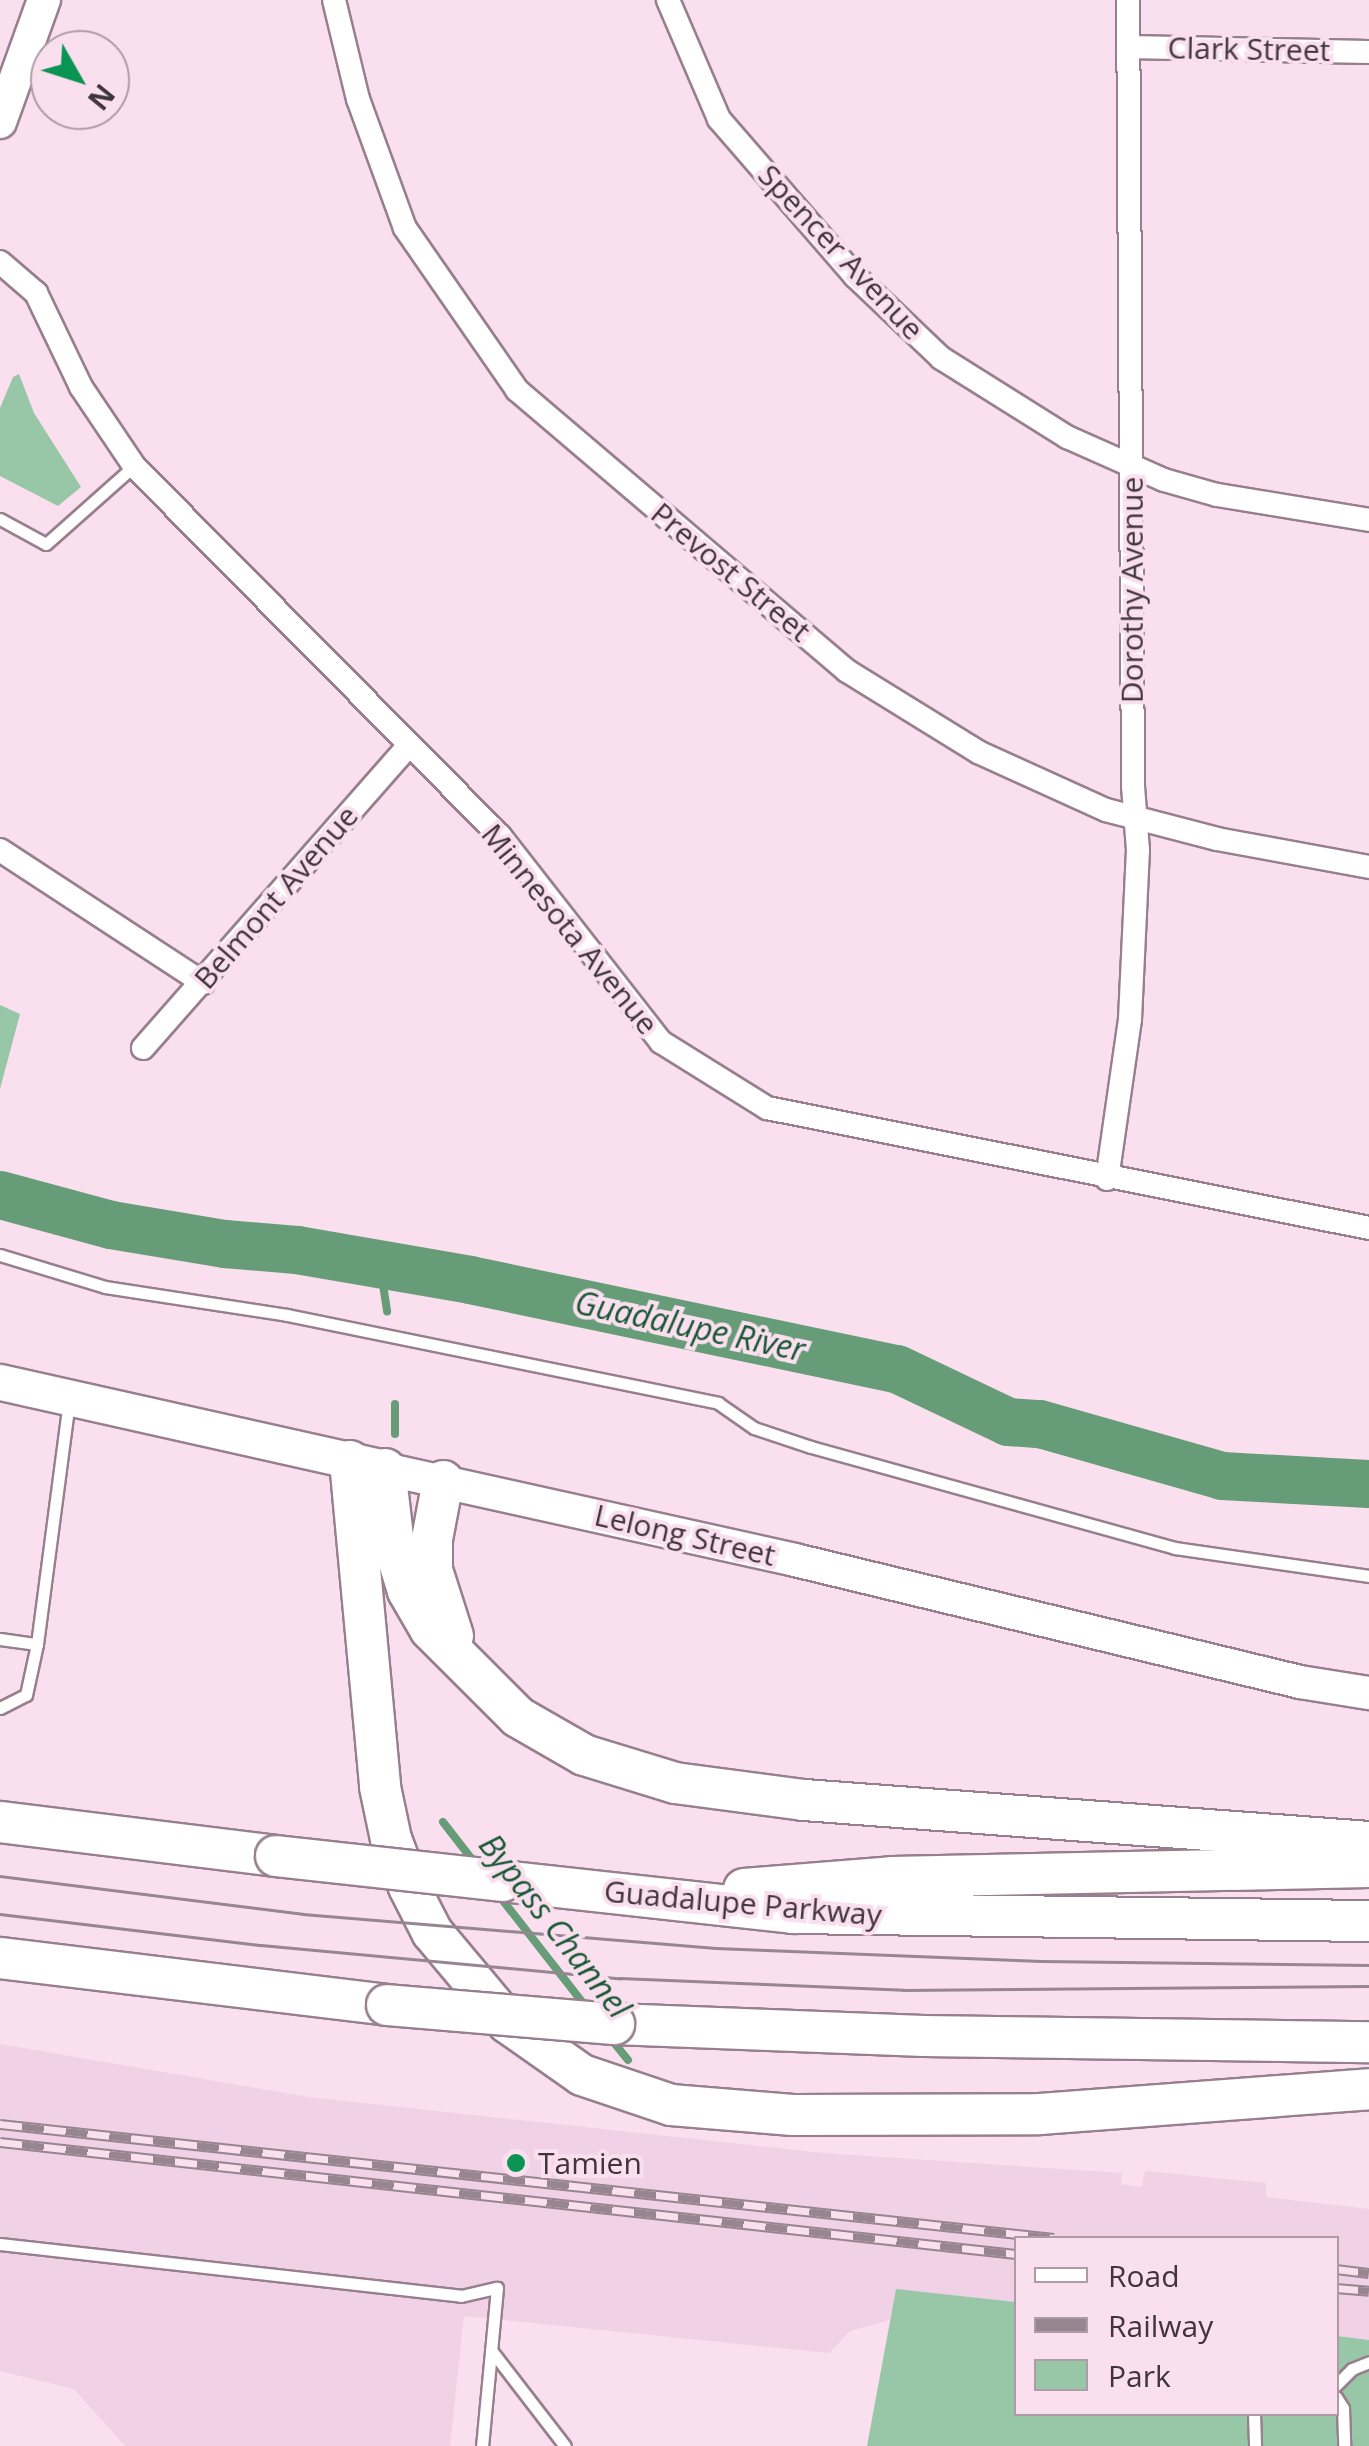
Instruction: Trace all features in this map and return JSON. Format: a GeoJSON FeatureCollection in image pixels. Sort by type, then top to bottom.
{"type":"FeatureCollection","features":[{"type":"Feature","properties":{"kind":"highway"},"geometry":{"type":"LineString","coordinates":[[368,1465],[408,1591],[430,1629],[463,1658],[488,1690],[550,1738],[626,1771],[674,1783],[904,1809],[1369,1842]]}},
{"type":"Feature","properties":{"kind":"highway"},"geometry":{"type":"LineString","coordinates":[[368,1465],[380,1787],[391,1839],[432,1932],[482,1996],[508,2023],[582,2076],[671,2106],[793,2115],[1040,2114],[1369,2089]]}},
{"type":"Feature","properties":{"kind":"highway"},"geometry":{"type":"LineString","coordinates":[[443,1481],[432,1539],[432,1570],[463,1658]]}},
{"type":"Feature","properties":{"kind":"highway","name":"Guadalupe Parkway"},"geometry":{"type":"LineString","coordinates":[[0,1822],[793,1913],[1369,1921]]}},
{"type":"Feature","properties":{"kind":"highway"},"geometry":{"type":"LineString","coordinates":[[660,1896],[892,1877],[1369,1867]]}},
{"type":"Feature","properties":{"kind":"highway"},"geometry":{"type":"LineString","coordinates":[[0,1958],[387,2004],[614,2024],[924,2036],[1369,2042]]}},
{"type":"Feature","properties":{"kind":"main road"},"geometry":{"type":"LineString","coordinates":[[0,120],[44,0]]}},
{"type":"Feature","properties":{"kind":"main road","name":"Lelong Street"},"geometry":{"type":"LineString","coordinates":[[0,1382],[443,1481],[1300,1682],[1369,1693]]}},
{"type":"Feature","properties":{"kind":"street","name":"Prevost Street"},"geometry":{"type":"LineString","coordinates":[[334,0],[358,99],[405,228],[516,390],[847,671],[978,752],[1106,810],[1217,840],[1369,867]]}},
{"type":"Feature","properties":{"kind":"street","name":"Spencer Avenue"},"geometry":{"type":"LineString","coordinates":[[668,0],[719,118],[854,276],[942,358],[1068,437],[1132,467],[1217,496],[1369,520]]}},
{"type":"Feature","properties":{"kind":"street","name":"Dorothy Avenue"},"geometry":{"type":"LineString","coordinates":[[1106,1179],[1130,1018],[1138,850],[1128,0]]}},
{"type":"Feature","properties":{"kind":"street","name":"Clark Street"},"geometry":{"type":"LineString","coordinates":[[1128,47],[1369,52]]}},
{"type":"Feature","properties":{"kind":"street","name":"Minnesota Avenue"},"geometry":{"type":"LineString","coordinates":[[0,262],[36,292],[80,387],[134,466],[500,836],[661,1042],[767,1108],[1106,1179],[1369,1228]]}},
{"type":"Feature","properties":{"kind":"street","name":"Belmont Avenue"},"geometry":{"type":"LineString","coordinates":[[143,1048],[408,745]]}},
{"type":"Feature","properties":{"kind":"street"},"geometry":{"type":"LineString","coordinates":[[0,850],[203,983]]}},
{"type":"Feature","properties":{"kind":"lane"},"geometry":{"type":"LineString","coordinates":[[0,519],[46,544],[134,466]]}},
{"type":"Feature","properties":{"kind":"lane"},"geometry":{"type":"LineString","coordinates":[[0,1255],[105,1287],[287,1315],[718,1402],[754,1428],[811,1447],[1175,1548],[1369,1576]]}},
{"type":"Feature","properties":{"kind":"lane"},"geometry":{"type":"LineString","coordinates":[[0,1708],[26,1695],[37,1644],[70,1397]]}},
{"type":"Feature","properties":{"kind":"lane"},"geometry":{"type":"LineString","coordinates":[[0,1639],[37,1644]]}},
{"type":"Feature","properties":{"kind":"lane"},"geometry":{"type":"LineString","coordinates":[[0,2244],[460,2296],[496,2288],[482,2446]]}},
{"type":"Feature","properties":{"kind":"lane"},"geometry":{"type":"LineString","coordinates":[[491,2350],[565,2446]]}},
{"type":"Feature","properties":{"kind":"lane"},"geometry":{"type":"LineString","coordinates":[[1339,2382],[1352,2369],[1369,2362]]}},
{"type":"Feature","properties":{"kind":"lane"},"geometry":{"type":"LineString","coordinates":[[1339,2401],[1344,2408],[1344,2446]]}},
{"type":"Feature","properties":{"kind":"lane"},"geometry":{"type":"LineString","coordinates":[[1254,2416],[1254,2446]]}},
{"type":"Feature","properties":{"kind":"shaded area"},"geometry":{"type":"Polygon","coordinates":[[[0,2044],[308,2097],[823,2153],[1122,2173],[1121,2184],[1142,2187],[1145,2171],[1266,2183],[1266,2197],[1369,2209],[1369,2340],[1339,2336],[1339,2236],[1014,2236],[1014,2302],[896,2289],[890,2320],[850,2331],[829,2353],[464,2316],[450,2446],[125,2446],[74,2389],[0,2371],[0,2044]]]}},
{"type":"Feature","properties":{"kind":"green space"},"geometry":{"type":"Polygon","coordinates":[[[19,374],[34,413],[81,487],[58,506],[0,476],[0,408],[13,377],[19,374]]]}},
{"type":"Feature","properties":{"kind":"green space"},"geometry":{"type":"Polygon","coordinates":[[[0,1005],[20,1014],[0,1089],[0,1005]]]}},
{"type":"Feature","properties":{"kind":"green space"},"geometry":{"type":"Polygon","coordinates":[[[896,2289],[1014,2302],[1014,2416],[1339,2416],[1339,2336],[1369,2340],[1369,2446],[867,2446],[896,2289]]]}},
{"type":"Feature","properties":{"kind":"waterway","name":"Guadalupe River"},"geometry":{"type":"LineString","coordinates":[[0,1195],[111,1225],[225,1244],[297,1250],[470,1280],[897,1369],[1008,1422],[1040,1424],[1222,1476],[1369,1484]]}},
{"type":"Feature","properties":{"kind":"waterway","name":"Bypass Channel"},"geometry":{"type":"LineString","coordinates":[[380,1265],[387,1311]]}},
{"type":"Feature","properties":{"kind":"waterway","name":"Bypass Channel"},"geometry":{"type":"LineString","coordinates":[[395,1404],[395,1434]]}},
{"type":"Feature","properties":{"kind":"waterway","name":"Bypass Channel"},"geometry":{"type":"LineString","coordinates":[[443,1822],[474,1862]]}},
{"type":"Feature","properties":{"kind":"waterway","name":"Bypass Channel"},"geometry":{"type":"LineString","coordinates":[[497,1893],[587,2008]]}},
{"type":"Feature","properties":{"kind":"waterway","name":"Bypass Channel"},"geometry":{"type":"LineString","coordinates":[[611,2039],[628,2060]]}},
{"type":"Feature","properties":{"kind":"tram line"},"geometry":{"type":"LineString","coordinates":[[0,1876],[303,1914],[716,1948],[1041,1961],[1369,1965]]}},
{"type":"Feature","properties":{"kind":"tram line"},"geometry":{"type":"LineString","coordinates":[[0,1914],[261,1945],[620,1978],[903,1990],[1369,1986]]}},
{"type":"Feature","properties":{"kind":"railway"},"geometry":{"type":"LineString","coordinates":[[0,2124],[1036,2236]]}},
{"type":"Feature","properties":{"kind":"railway"},"geometry":{"type":"LineString","coordinates":[[0,2142],[1014,2254]]}},
{"type":"Feature","properties":{"kind":"railway"},"geometry":{"type":"LineString","coordinates":[[1339,2269],[1369,2273]]}},
{"type":"Feature","properties":{"kind":"railway"},"geometry":{"type":"LineString","coordinates":[[1339,2288],[1369,2291]]}},
{"type":"Feature","properties":{"kind":"place","name":"Tamien"},"geometry":{"type":"Point","coordinates":[516,2163]}}]}
